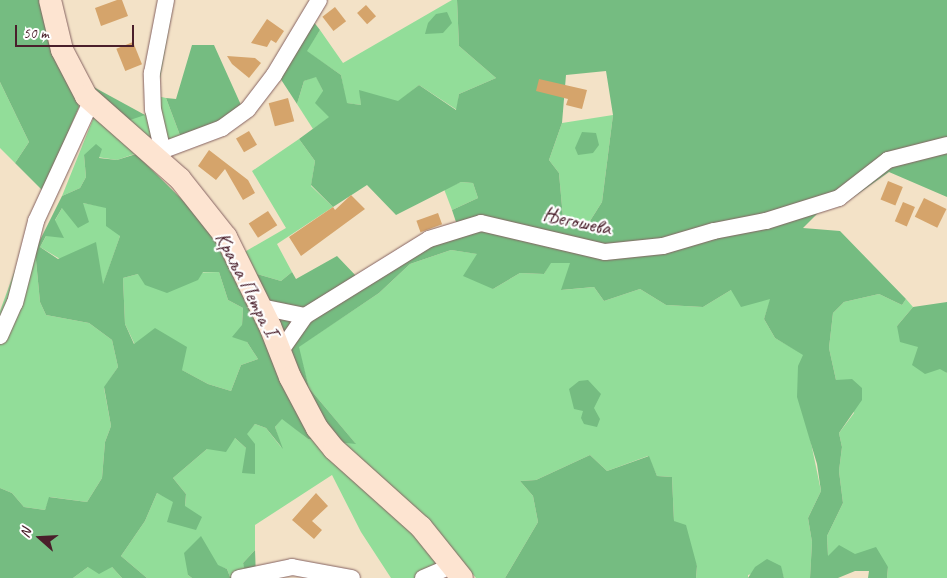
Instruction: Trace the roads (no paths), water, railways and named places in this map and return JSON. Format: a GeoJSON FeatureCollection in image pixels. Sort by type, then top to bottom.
{"type":"FeatureCollection","features":[{"type":"Feature","properties":{"kind":"street","name":"Краља Петра I"},"geometry":{"type":"LineString","coordinates":[[50,0],[62,50],[91,102],[158,151],[226,237],[261,307],[305,408],[334,449],[397,503],[458,571]]}},
{"type":"Feature","properties":{"kind":"street"},"geometry":{"type":"LineString","coordinates":[[166,0],[152,73],[153,110],[158,151],[222,128],[248,108],[274,75],[319,0]]}},
{"type":"Feature","properties":{"kind":"street"},"geometry":{"type":"LineString","coordinates":[[0,336],[15,304],[36,221],[91,102]]}},
{"type":"Feature","properties":{"kind":"street","name":"Његошева"},"geometry":{"type":"LineString","coordinates":[[280,352],[305,316],[430,239],[481,223],[605,252],[664,246],[714,231],[766,221],[839,198],[888,160],[947,145]]}},
{"type":"Feature","properties":{"kind":"street"},"geometry":{"type":"LineString","coordinates":[[261,307],[305,316]]}},
{"type":"Feature","properties":{"kind":"street"},"geometry":{"type":"LineString","coordinates":[[239,578],[292,567],[352,578]]}},
{"type":"Feature","properties":{"kind":"street","name":"Краља Петра I"},"geometry":{"type":"LineString","coordinates":[[423,578],[458,571]]}}]}
